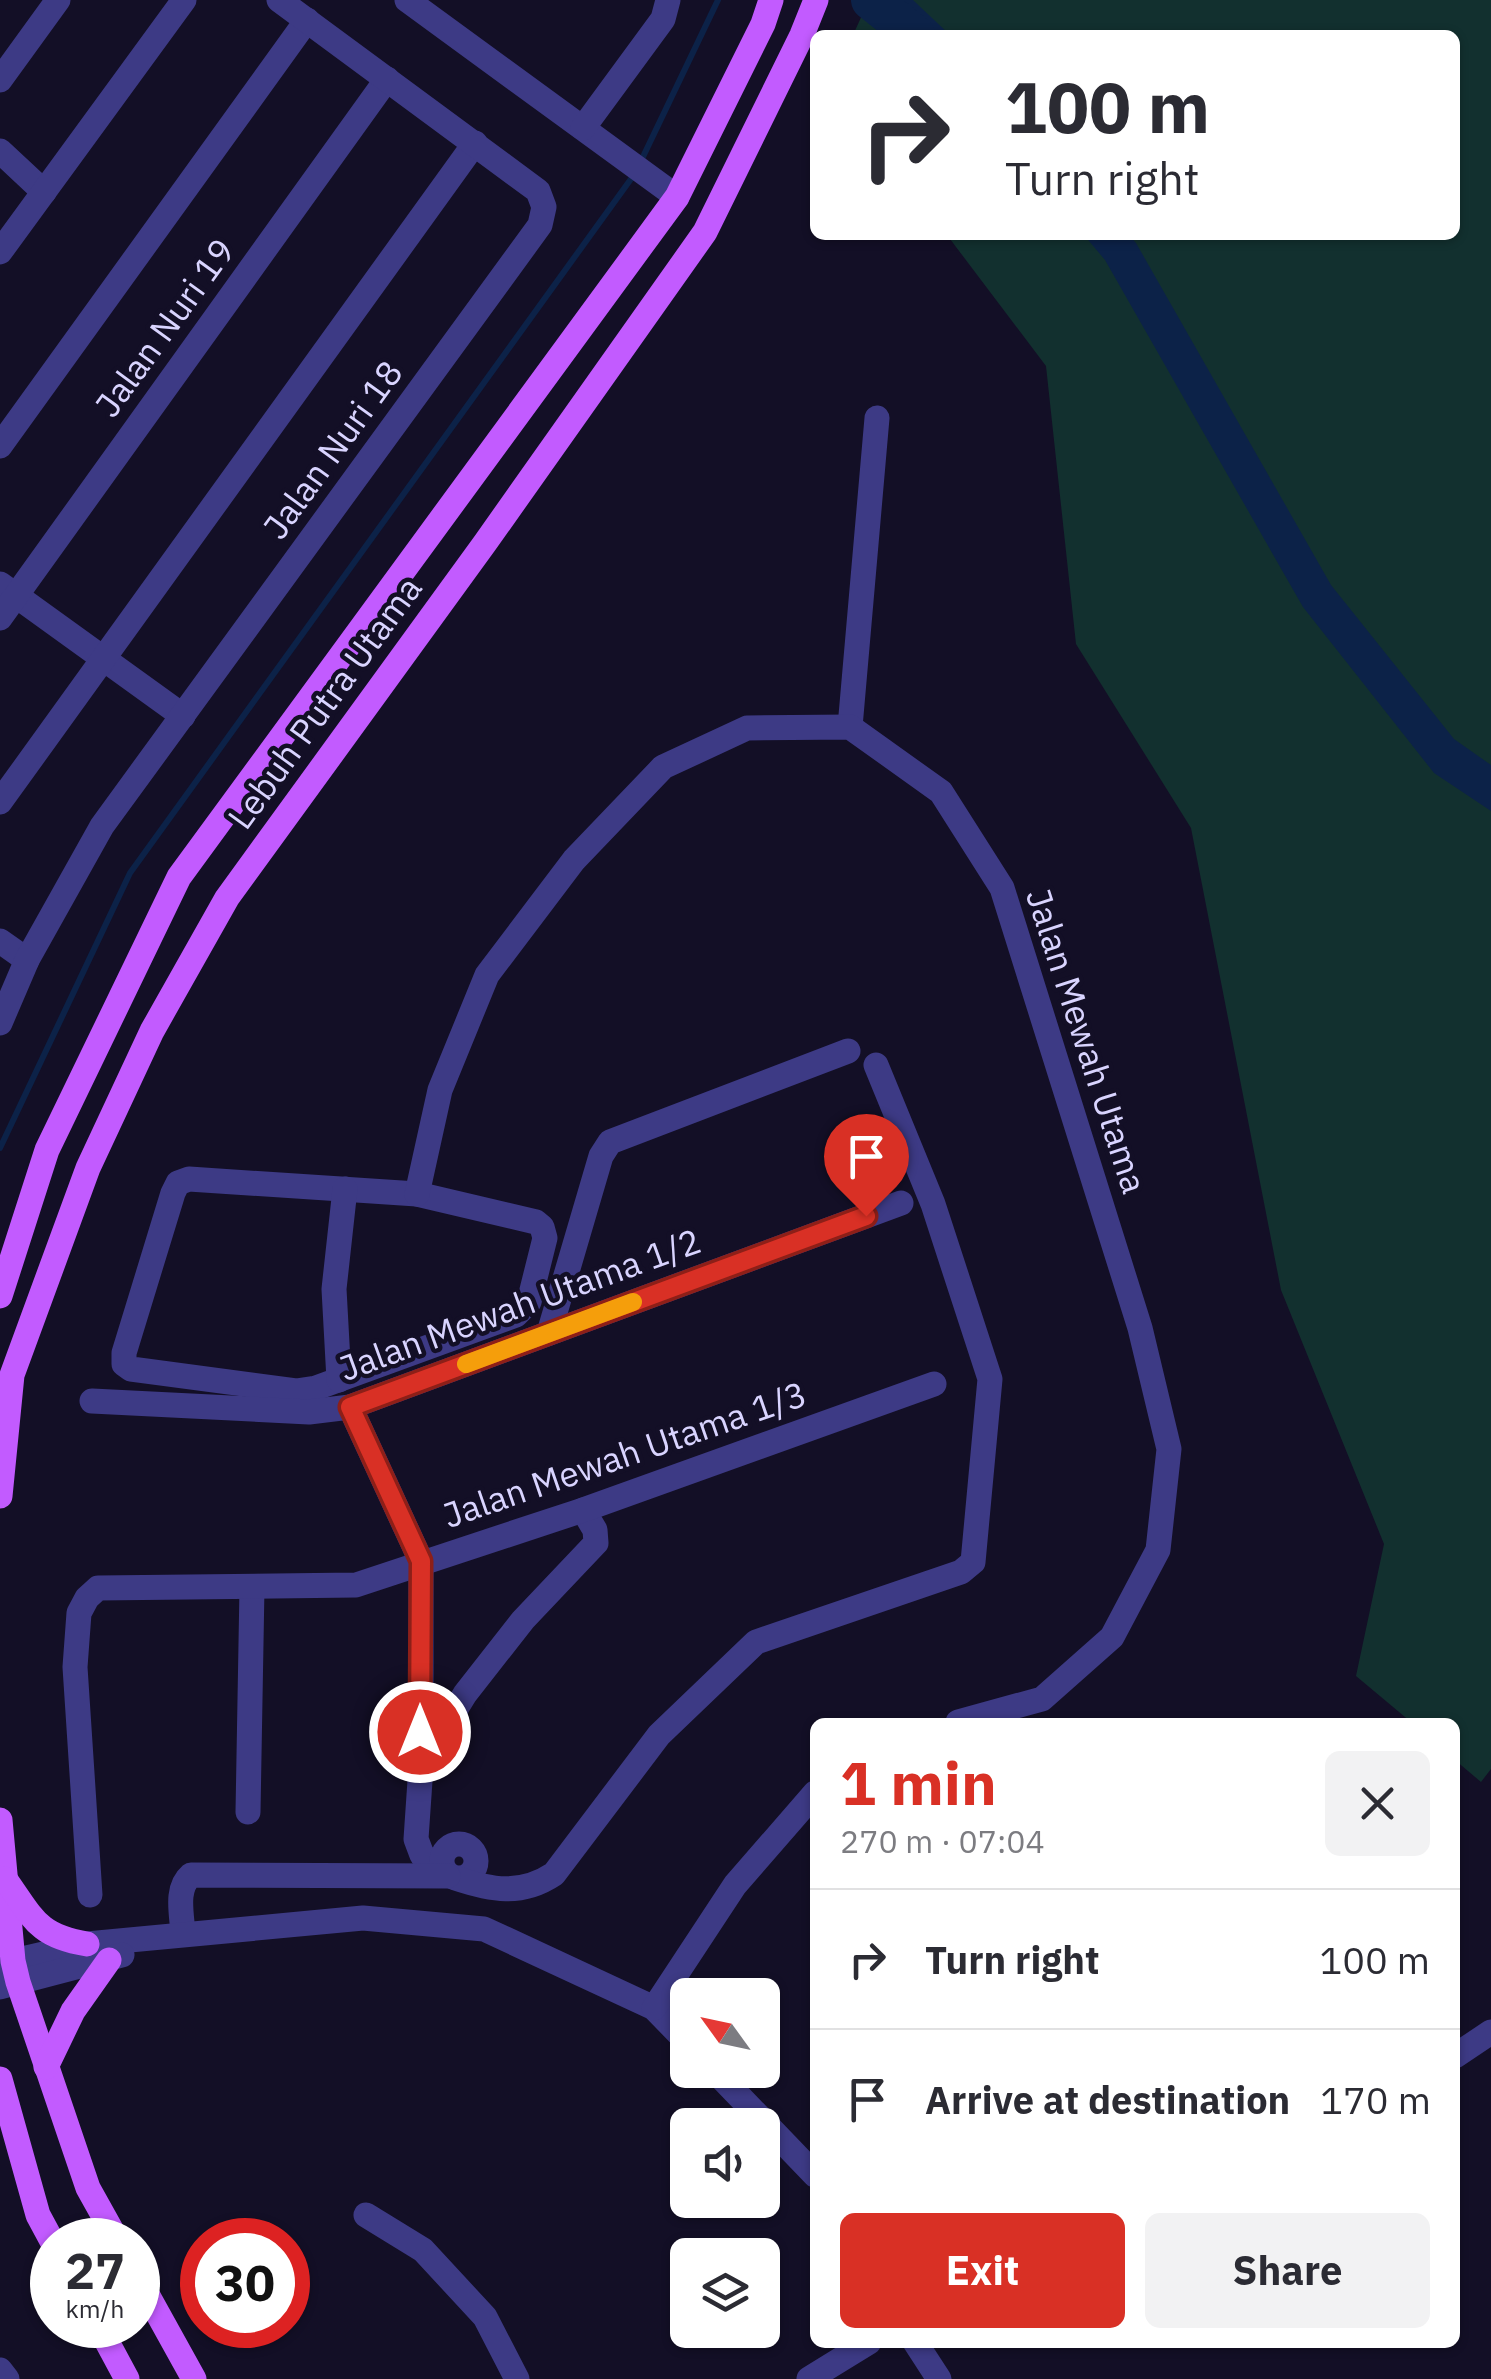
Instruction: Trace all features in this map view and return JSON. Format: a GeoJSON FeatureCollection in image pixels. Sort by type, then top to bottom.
{"type":"FeatureCollection","features":[{"type":"Feature","properties":{"kind":"main road","name":"Lebuh Putra Utama"},"geometry":{"type":"LineString","coordinates":[[0,1296],[47,1150],[179,876],[678,196],[763,24],[771,0]]}},
{"type":"Feature","properties":{"kind":"main road","name":"Lebuh Putra Utama"},"geometry":{"type":"LineString","coordinates":[[0,1496],[12,1375],[88,1168],[152,1031],[227,898],[705,232],[816,0]]}},
{"type":"Feature","properties":{"kind":"main road"},"geometry":{"type":"LineString","coordinates":[[0,1820],[8,1974],[46,2067],[88,2188],[104,2218]]}},
{"type":"Feature","properties":{"kind":"main road"},"geometry":{"type":"LineString","coordinates":[[5,1879],[44,1931],[59,1940],[88,1944]]}},
{"type":"Feature","properties":{"kind":"main road"},"geometry":{"type":"LineString","coordinates":[[46,2067],[73,2011],[110,1960]]}},
{"type":"Feature","properties":{"kind":"main road"},"geometry":{"type":"LineString","coordinates":[[0,2081],[40,2218]]}},
{"type":"Feature","properties":{"kind":"main road"},"geometry":{"type":"LineString","coordinates":[[160,2318],[194,2379]]}},
{"type":"Feature","properties":{"kind":"main road"},"geometry":{"type":"LineString","coordinates":[[110,2348],[127,2379]]}},
{"type":"Feature","properties":{"kind":"street"},"geometry":{"type":"LineString","coordinates":[[0,80],[58,0]]}},
{"type":"Feature","properties":{"kind":"street"},"geometry":{"type":"LineString","coordinates":[[0,252],[184,0]]}},
{"type":"Feature","properties":{"kind":"street","name":"Jalan Nuri 18"},"geometry":{"type":"LineString","coordinates":[[0,1023],[28,960],[102,826],[540,225],[544,207],[538,191],[280,0]]}},
{"type":"Feature","properties":{"kind":"street"},"geometry":{"type":"LineString","coordinates":[[406,0],[678,196]]}},
{"type":"Feature","properties":{"kind":"street"},"geometry":{"type":"LineString","coordinates":[[583,128],[663,19],[668,0]]}},
{"type":"Feature","properties":{"kind":"street"},"geometry":{"type":"LineString","coordinates":[[0,446],[308,20]]}},
{"type":"Feature","properties":{"kind":"street","name":"Jalan Nuri 19"},"geometry":{"type":"LineString","coordinates":[[0,618],[8,590],[386,79]]}},
{"type":"Feature","properties":{"kind":"street"},"geometry":{"type":"LineString","coordinates":[[0,802],[475,143]]}},
{"type":"Feature","properties":{"kind":"street"},"geometry":{"type":"LineString","coordinates":[[0,150],[44,192]]}},
{"type":"Feature","properties":{"kind":"street"},"geometry":{"type":"LineString","coordinates":[[417,1194],[440,1090],[487,975],[574,860],[663,767],[746,728],[850,727],[876,418]]}},
{"type":"Feature","properties":{"kind":"street"},"geometry":{"type":"LineString","coordinates":[[8,590],[182,716]]}},
{"type":"Feature","properties":{"kind":"street","name":"Jalan Mewah Utama"},"geometry":{"type":"LineString","coordinates":[[850,727],[941,792],[1002,888],[1140,1328],[1169,1449],[1158,1550],[1112,1637],[1042,1699],[973,1718]]}},
{"type":"Feature","properties":{"kind":"street"},"geometry":{"type":"LineString","coordinates":[[0,941],[28,960]]}},
{"type":"Feature","properties":{"kind":"street"},"geometry":{"type":"LineString","coordinates":[[549,1333],[600,1156],[610,1142],[848,1052]]}},
{"type":"Feature","properties":{"kind":"street"},"geometry":{"type":"LineString","coordinates":[[173,1935],[181,1891],[190,1875],[449,1874],[501,1890],[532,1885],[554,1874],[659,1735],[756,1642],[961,1572],[973,1562],[990,1380],[933,1204],[876,1066]]}},
{"type":"Feature","properties":{"kind":"street"},"geometry":{"type":"LineString","coordinates":[[189,1179],[417,1194],[536,1222],[545,1238],[529,1302],[516,1314],[316,1388],[277,1388],[124,1364],[124,1353],[178,1183],[189,1179]]}},
{"type":"Feature","properties":{"kind":"street"},"geometry":{"type":"LineString","coordinates":[[340,1380],[334,1289],[345,1189]]}},
{"type":"Feature","properties":{"kind":"street","name":"Jalan Mewah Utama 1/2"},"geometry":{"type":"LineString","coordinates":[[92,1401],[309,1412],[350,1407],[900,1203]]}},
{"type":"Feature","properties":{"kind":"street","name":"Jalan Mewah Utama 1/3"},"geometry":{"type":"LineString","coordinates":[[90,1895],[75,1667],[79,1613],[86,1598],[98,1588],[356,1585],[583,1510],[934,1384]]}},
{"type":"Feature","properties":{"kind":"street"},"geometry":{"type":"LineString","coordinates":[[350,1407],[421,1561],[420,1816],[416,1839],[422,1855],[449,1874],[462,1878],[472,1871],[476,1858],[465,1848]]}},
{"type":"Feature","properties":{"kind":"street"},"geometry":{"type":"LineString","coordinates":[[420,1766],[465,1694],[522,1620],[596,1544],[595,1530],[583,1510]]}},
{"type":"Feature","properties":{"kind":"street"},"geometry":{"type":"LineString","coordinates":[[248,1812],[252,1587]]}},
{"type":"Feature","properties":{"kind":"street"},"geometry":{"type":"LineString","coordinates":[[654,2008],[735,1885],[810,1799]]}},
{"type":"Feature","properties":{"kind":"street"},"geometry":{"type":"LineString","coordinates":[[420,1816],[505,1875],[532,1885]]}},
{"type":"Feature","properties":{"kind":"street"},"geometry":{"type":"LineString","coordinates":[[8,1974],[88,1944],[363,1918],[484,1929],[654,2008],[670,2024]]}},
{"type":"Feature","properties":{"kind":"street"},"geometry":{"type":"LineString","coordinates":[[8,1974],[110,1960],[173,1935]]}},
{"type":"Feature","properties":{"kind":"street"},"geometry":{"type":"LineString","coordinates":[[1460,2053],[1491,2032]]}},
{"type":"Feature","properties":{"kind":"street"},"geometry":{"type":"LineString","coordinates":[[731,2088],[810,2170]]}},
{"type":"Feature","properties":{"kind":"street"},"geometry":{"type":"LineString","coordinates":[[366,2215],[423,2250],[485,2318],[517,2379]]}},
{"type":"Feature","properties":{"kind":"street"},"geometry":{"type":"LineString","coordinates":[[809,2379],[859,2348]]}},
{"type":"Feature","properties":{"kind":"street"},"geometry":{"type":"LineString","coordinates":[[918,2348],[939,2379]]}},
{"type":"Feature","properties":{"kind":"street"},"geometry":{"type":"LineString","coordinates":[[0,2370],[7,2379]]}},
{"type":"Feature","properties":{"kind":"green space"},"geometry":{"type":"Polygon","coordinates":[[[869,0],[1491,0],[1491,1769],[1481,1782],[1460,1764],[1460,1718],[1406,1718],[1356,1676],[1384,1544],[1281,1290],[1191,828],[1076,644],[1046,366],[951,240],[1460,240],[1460,30],[855,30],[869,0]]]}},
{"type":"Feature","properties":{"kind":"water"},"geometry":{"type":"Polygon","coordinates":[[[879,0],[913,0],[945,30],[877,30],[870,24],[879,0]]]}},
{"type":"Feature","properties":{"kind":"water"},"geometry":{"type":"Polygon","coordinates":[[[1088,240],[1136,243],[1331,585],[1454,739],[1491,765],[1491,811],[1434,773],[1303,607],[1105,260],[1088,240]]]}},
{"type":"Feature","properties":{"kind":"waterway"},"geometry":{"type":"LineString","coordinates":[[641,161],[718,0]]}},
{"type":"Feature","properties":{"kind":"waterway"},"geometry":{"type":"LineString","coordinates":[[871,0],[909,30]]}},
{"type":"Feature","properties":{"kind":"waterway"},"geometry":{"type":"LineString","coordinates":[[0,1148],[130,873],[636,172]]}},
{"type":"Feature","properties":{"kind":"slow traffic"},"geometry":{"type":"LineString","coordinates":[[466,1364],[633,1302]]}},
{"type":"Feature","properties":{"kind":"route"},"geometry":{"type":"LineString","coordinates":[[420,1732],[421,1561],[350,1407],[866,1216]]}}]}
